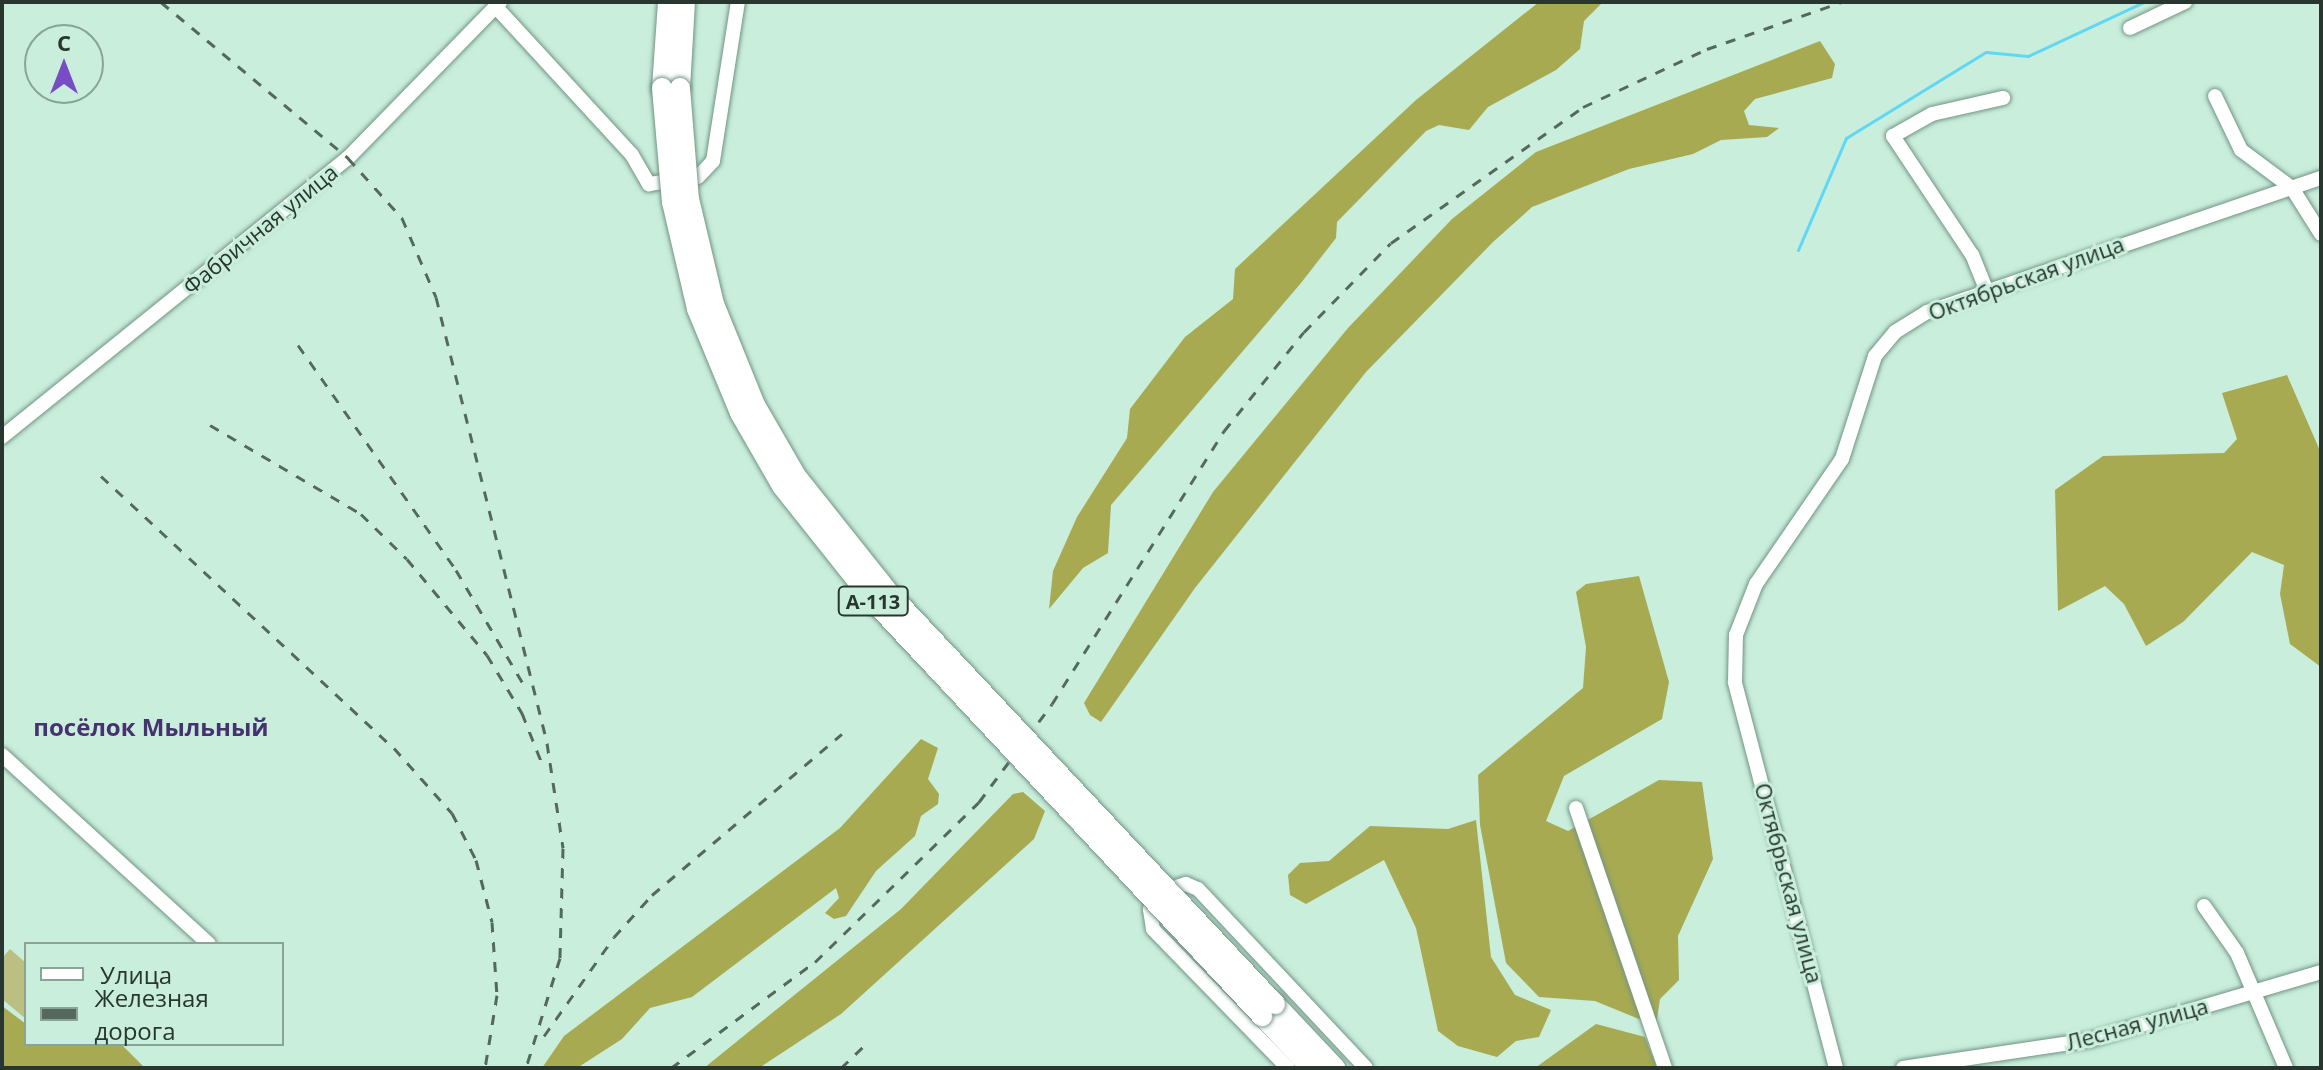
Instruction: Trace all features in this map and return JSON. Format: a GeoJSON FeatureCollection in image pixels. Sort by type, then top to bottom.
{"type":"FeatureCollection","features":[{"type":"Feature","properties":{"kind":"highway","name":"А-113"},"geometry":{"type":"LineString","coordinates":[[668,2],[672,202],[697,309],[734,402],[782,486],[876,604],[1268,1010],[1335,1068]]}},
{"type":"Feature","properties":{"kind":"highway","name":"А-113"},"geometry":{"type":"LineString","coordinates":[[671,88],[685,2]]}},
{"type":"Feature","properties":{"kind":"highway","name":"А-113"},"geometry":{"type":"LineString","coordinates":[[1268,1010],[1311,1068]]}},
{"type":"Feature","properties":{"kind":"street"},"geometry":{"type":"LineString","coordinates":[[498,4],[632,155],[649,184],[698,177],[713,161],[738,2]]}},
{"type":"Feature","properties":{"kind":"street"},"geometry":{"type":"LineString","coordinates":[[2130,28],[2185,2]]}},
{"type":"Feature","properties":{"kind":"street","name":"Фабричная улица"},"geometry":{"type":"LineString","coordinates":[[2,437],[348,158],[498,4]]}},
{"type":"Feature","properties":{"kind":"street"},"geometry":{"type":"LineString","coordinates":[[2215,96],[2241,150],[2292,188],[2321,234]]}},
{"type":"Feature","properties":{"kind":"street"},"geometry":{"type":"LineString","coordinates":[[1986,289],[1972,255],[1893,136],[1932,114],[2003,98]]}},
{"type":"Feature","properties":{"kind":"street","name":"Октябрьская улица"},"geometry":{"type":"LineString","coordinates":[[1836,1068],[1735,682],[1736,635],[1756,584],[1842,459],[1875,356],[1895,332],[1927,312],[1986,289],[2321,178]]}},
{"type":"Feature","properties":{"kind":"street"},"geometry":{"type":"LineString","coordinates":[[2,755],[207,942]]}},
{"type":"Feature","properties":{"kind":"street"},"geometry":{"type":"LineString","coordinates":[[1576,808],[1665,1068]]}},
{"type":"Feature","properties":{"kind":"street"},"geometry":{"type":"LineString","coordinates":[[1288,1068],[1153,929],[1150,909],[1164,891],[1178,884],[1198,889],[1366,1068]]}},
{"type":"Feature","properties":{"kind":"street"},"geometry":{"type":"LineString","coordinates":[[2204,906],[2256,991],[2286,1068]]}},
{"type":"Feature","properties":{"kind":"street","name":"Лесная улица"},"geometry":{"type":"LineString","coordinates":[[1903,1068],[2090,1040],[2321,972]]}},
{"type":"Feature","properties":{"kind":"green space"},"geometry":{"type":"Polygon","coordinates":[[[10,949],[24,961],[24,1017],[2,999],[2,958],[10,949]]]}},
{"type":"Feature","properties":{"kind":"shaded area"},"geometry":{"type":"Polygon","coordinates":[[[1539,2],[1603,2],[1584,21],[1580,49],[1556,70],[1488,107],[1469,130],[1439,125],[1426,131],[1337,222],[1336,238],[1301,283],[1111,505],[1108,553],[1083,568],[1049,609],[1053,571],[1077,517],[1127,438],[1130,409],[1185,337],[1233,299],[1235,269],[1416,100],[1539,2]]]}},
{"type":"Feature","properties":{"kind":"shaded area"},"geometry":{"type":"Polygon","coordinates":[[[1820,41],[1835,64],[1832,78],[1755,99],[1744,111],[1749,125],[1779,128],[1767,137],[1721,140],[1693,154],[1629,169],[1532,207],[1493,242],[1366,372],[1195,588],[1101,722],[1090,715],[1084,703],[1213,492],[1348,328],[1452,219],[1536,152],[1820,41]]]}},
{"type":"Feature","properties":{"kind":"shaded area"},"geometry":{"type":"Polygon","coordinates":[[[2287,375],[2321,453],[2321,667],[2290,644],[2280,594],[2284,565],[2252,552],[2183,622],[2146,646],[2124,604],[2105,586],[2058,611],[2055,490],[2103,456],[2224,453],[2237,439],[2222,393],[2287,375]]]}},
{"type":"Feature","properties":{"kind":"shaded area"},"geometry":{"type":"Polygon","coordinates":[[[1639,576],[1669,682],[1662,719],[1564,776],[1546,821],[1568,831],[1659,780],[1702,782],[1713,859],[1678,936],[1679,980],[1660,999],[1656,1026],[1595,1001],[1539,997],[1506,963],[1480,825],[1478,775],[1583,688],[1586,647],[1576,592],[1586,584],[1639,576]]]}},
{"type":"Feature","properties":{"kind":"shaded area"},"geometry":{"type":"Polygon","coordinates":[[[921,739],[938,748],[928,779],[939,794],[938,804],[921,816],[915,836],[876,871],[846,916],[834,919],[825,913],[839,898],[836,888],[692,997],[650,1008],[622,1039],[577,1068],[542,1068],[564,1036],[840,828],[921,739]]]}},
{"type":"Feature","properties":{"kind":"shaded area"},"geometry":{"type":"Polygon","coordinates":[[[1023,792],[1045,811],[1034,839],[841,1014],[759,1068],[704,1068],[901,909],[1013,794],[1023,792]]]}},
{"type":"Feature","properties":{"kind":"shaded area"},"geometry":{"type":"Polygon","coordinates":[[[1476,820],[1491,957],[1515,995],[1551,1010],[1539,1037],[1516,1041],[1497,1057],[1458,1046],[1438,1031],[1416,928],[1384,860],[1306,904],[1290,895],[1288,875],[1300,863],[1329,861],[1370,826],[1448,829],[1476,820]]]}},
{"type":"Feature","properties":{"kind":"shaded area"},"geometry":{"type":"Polygon","coordinates":[[[2,1006],[24,1022],[24,1046],[123,1046],[145,1068],[2,1068],[2,1006]]]}},
{"type":"Feature","properties":{"kind":"shaded area"},"geometry":{"type":"Polygon","coordinates":[[[1596,1024],[1645,1037],[1657,1068],[1535,1068],[1596,1024]]]}},
{"type":"Feature","properties":{"kind":"waterway"},"geometry":{"type":"LineString","coordinates":[[1798,250],[1846,138],[1986,52],[2028,56],[2144,2]]}},
{"type":"Feature","properties":{"kind":"railway"},"geometry":{"type":"LineString","coordinates":[[161,2],[348,158],[402,218],[436,297],[547,743],[563,848],[560,958],[526,1068]]}},
{"type":"Feature","properties":{"kind":"railway"},"geometry":{"type":"LineString","coordinates":[[671,1068],[815,962],[979,802],[1052,704],[1224,431],[1304,332],[1391,243],[1583,107],[1707,49],[1841,2]]}},
{"type":"Feature","properties":{"kind":"railway"},"geometry":{"type":"LineString","coordinates":[[298,345],[456,570],[527,690]]}},
{"type":"Feature","properties":{"kind":"railway"},"geometry":{"type":"LineString","coordinates":[[210,425],[361,514],[407,559],[487,655],[522,713],[543,766]]}},
{"type":"Feature","properties":{"kind":"railway"},"geometry":{"type":"LineString","coordinates":[[101,476],[394,748],[452,813],[476,860],[492,922],[497,995],[485,1068]]}},
{"type":"Feature","properties":{"kind":"railway"},"geometry":{"type":"LineString","coordinates":[[544,1036],[614,937],[652,895],[842,734]]}},
{"type":"Feature","properties":{"kind":"railway"},"geometry":{"type":"LineString","coordinates":[[841,1068],[868,1042]]}},
{"type":"Feature","properties":{"kind":"district","name":"посёлок Мыльный"},"geometry":{"type":"Point","coordinates":[151,727]}}]}
